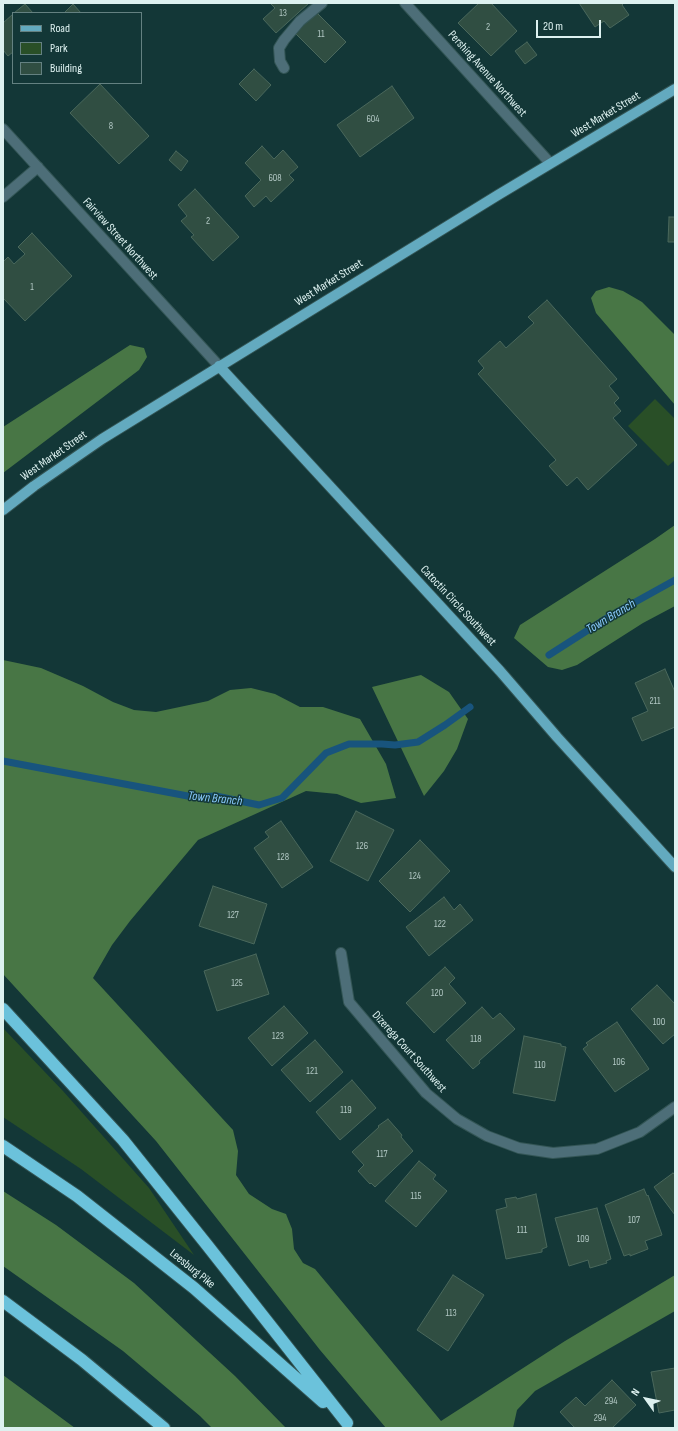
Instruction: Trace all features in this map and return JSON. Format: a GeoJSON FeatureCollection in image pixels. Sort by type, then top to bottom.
{"type":"FeatureCollection","features":[{"type":"Feature","properties":{"kind":"highway"},"geometry":{"type":"LineString","coordinates":[[3,1009],[123,1140],[349,1426]]}},
{"type":"Feature","properties":{"kind":"highway","name":"Leesburg Pike"},"geometry":{"type":"LineString","coordinates":[[3,1146],[76,1196],[194,1288],[349,1426]]}},
{"type":"Feature","properties":{"kind":"highway"},"geometry":{"type":"LineString","coordinates":[[3,1301],[82,1360],[164,1428]]}},
{"type":"Feature","properties":{"kind":"main road","name":"West Market Street"},"geometry":{"type":"LineString","coordinates":[[3,510],[34,486],[102,439],[550,163],[675,89]]}},
{"type":"Feature","properties":{"kind":"main road","name":"Catoctin Circle Southwest"},"geometry":{"type":"LineString","coordinates":[[219,366],[500,671],[557,737],[675,867]]}},
{"type":"Feature","properties":{"kind":"street"},"geometry":{"type":"LineString","coordinates":[[284,68],[280,61],[279,48],[300,22],[322,3]]}},
{"type":"Feature","properties":{"kind":"street","name":"Pershing Avenue Northwest"},"geometry":{"type":"LineString","coordinates":[[405,3],[550,163]]}},
{"type":"Feature","properties":{"kind":"street","name":"Fairview Street Northwest"},"geometry":{"type":"LineString","coordinates":[[3,128],[219,366]]}},
{"type":"Feature","properties":{"kind":"street"},"geometry":{"type":"LineString","coordinates":[[3,197],[38,167]]}},
{"type":"Feature","properties":{"kind":"street","name":"Dizerega Court Southwest"},"geometry":{"type":"LineString","coordinates":[[341,953],[349,1002],[426,1093],[457,1119],[487,1136],[519,1148],[553,1153],[597,1149],[640,1132],[675,1107]]}},
{"type":"Feature","properties":{"kind":"green space"},"geometry":{"type":"Polygon","coordinates":[[[609,287],[623,291],[642,302],[675,335],[675,405],[596,313],[591,298],[596,291],[609,287]]]}},
{"type":"Feature","properties":{"kind":"green space"},"geometry":{"type":"Polygon","coordinates":[[[130,345],[144,348],[147,357],[139,370],[3,473],[3,427],[130,345]]]}},
{"type":"Feature","properties":{"kind":"green space"},"geometry":{"type":"Polygon","coordinates":[[[655,399],[675,419],[675,460],[668,466],[628,426],[655,399]]]}},
{"type":"Feature","properties":{"kind":"green space"},"geometry":{"type":"Polygon","coordinates":[[[675,525],[675,606],[643,623],[577,665],[562,670],[548,667],[514,638],[520,625],[675,525]]]}},
{"type":"Feature","properties":{"kind":"green space"},"geometry":{"type":"Polygon","coordinates":[[[3,660],[41,668],[83,686],[113,702],[134,710],[156,712],[208,701],[230,690],[251,688],[275,694],[300,707],[323,707],[360,719],[386,764],[396,798],[361,803],[337,794],[306,791],[198,840],[130,921],[112,945],[93,978],[233,1130],[238,1151],[236,1175],[249,1194],[272,1209],[286,1214],[292,1229],[294,1249],[303,1263],[315,1269],[441,1421],[565,1341],[675,1275],[675,1311],[535,1391],[517,1410],[513,1428],[386,1428],[320,1350],[156,1141],[3,974],[3,660]]]}},
{"type":"Feature","properties":{"kind":"green space"},"geometry":{"type":"Polygon","coordinates":[[[421,675],[449,692],[468,719],[457,749],[444,771],[424,796],[372,687],[421,675]]]}},
{"type":"Feature","properties":{"kind":"green space"},"geometry":{"type":"Polygon","coordinates":[[[3,1028],[63,1091],[149,1188],[194,1255],[81,1169],[3,1117],[3,1028]]]}},
{"type":"Feature","properties":{"kind":"green space"},"geometry":{"type":"Polygon","coordinates":[[[3,1191],[56,1225],[134,1283],[235,1376],[286,1428],[212,1428],[200,1416],[123,1351],[3,1266],[3,1191]]]}},
{"type":"Feature","properties":{"kind":"green space"},"geometry":{"type":"Polygon","coordinates":[[[3,1375],[75,1428],[3,1428],[3,1375]]]}},
{"type":"Feature","properties":{"kind":"building"},"geometry":{"type":"Polygon","coordinates":[[[270,3],[309,3],[276,33],[263,19],[275,8],[270,3]]]}},
{"type":"Feature","properties":{"kind":"building"},"geometry":{"type":"Polygon","coordinates":[[[479,3],[491,3],[517,31],[491,56],[458,23],[479,3]]]}},
{"type":"Feature","properties":{"kind":"building"},"geometry":{"type":"Polygon","coordinates":[[[579,3],[624,3],[622,5],[629,15],[610,28],[604,21],[595,27],[579,3]]]}},
{"type":"Feature","properties":{"kind":"building"},"geometry":{"type":"Polygon","coordinates":[[[25,4],[32,12],[15,12],[25,4]]]}},
{"type":"Feature","properties":{"kind":"building"},"geometry":{"type":"Polygon","coordinates":[[[73,4],[80,12],[65,12],[73,4]]]}},
{"type":"Feature","properties":{"kind":"building"},"geometry":{"type":"Polygon","coordinates":[[[315,11],[346,42],[325,63],[294,32],[315,11]]]}},
{"type":"Feature","properties":{"kind":"building"},"geometry":{"type":"Polygon","coordinates":[[[12,15],[12,53],[8,56],[3,50],[3,23],[12,15]]]}},
{"type":"Feature","properties":{"kind":"building"},"geometry":{"type":"Polygon","coordinates":[[[527,42],[537,55],[525,64],[515,51],[527,42]]]}},
{"type":"Feature","properties":{"kind":"building"},"geometry":{"type":"Polygon","coordinates":[[[254,69],[271,85],[256,101],[239,84],[254,69]]]}},
{"type":"Feature","properties":{"kind":"building"},"geometry":{"type":"Polygon","coordinates":[[[100,84],[149,136],[119,164],[70,113],[100,84]]]}},
{"type":"Feature","properties":{"kind":"building"},"geometry":{"type":"Polygon","coordinates":[[[392,86],[414,118],[360,157],[337,125],[392,86]]]}},
{"type":"Feature","properties":{"kind":"building"},"geometry":{"type":"Polygon","coordinates":[[[262,146],[274,159],[283,150],[298,167],[289,175],[294,180],[271,202],[266,196],[254,207],[245,196],[261,180],[245,163],[262,146]]]}},
{"type":"Feature","properties":{"kind":"building"},"geometry":{"type":"Polygon","coordinates":[[[176,151],[188,161],[181,171],[169,160],[176,151]]]}},
{"type":"Feature","properties":{"kind":"building"},"geometry":{"type":"Polygon","coordinates":[[[195,189],[239,237],[213,261],[191,237],[194,235],[181,221],[187,216],[178,205],[195,189]]]}},
{"type":"Feature","properties":{"kind":"building"},"geometry":{"type":"Polygon","coordinates":[[[669,217],[675,217],[675,242],[668,242],[669,217]]]}},
{"type":"Feature","properties":{"kind":"building"},"geometry":{"type":"Polygon","coordinates":[[[32,233],[72,276],[25,321],[3,298],[3,262],[8,257],[14,264],[25,254],[18,247],[32,233]]]}},
{"type":"Feature","properties":{"kind":"building"},"geometry":{"type":"Polygon","coordinates":[[[547,300],[617,379],[609,386],[619,398],[614,403],[621,411],[613,418],[637,445],[588,490],[577,477],[567,486],[549,466],[556,460],[478,374],[484,368],[478,361],[500,341],[506,348],[534,323],[528,317],[547,300]]]}},
{"type":"Feature","properties":{"kind":"building"},"geometry":{"type":"Polygon","coordinates":[[[665,669],[675,692],[675,727],[642,741],[632,718],[648,711],[635,683],[665,669]]]}},
{"type":"Feature","properties":{"kind":"building"},"geometry":{"type":"Polygon","coordinates":[[[356,811],[394,830],[368,881],[330,861],[356,811]]]}},
{"type":"Feature","properties":{"kind":"building"},"geometry":{"type":"Polygon","coordinates":[[[281,821],[313,867],[282,888],[254,848],[269,837],[265,832],[281,821]]]}},
{"type":"Feature","properties":{"kind":"building"},"geometry":{"type":"Polygon","coordinates":[[[420,840],[450,871],[410,912],[379,881],[420,840]]]}},
{"type":"Feature","properties":{"kind":"building"},"geometry":{"type":"Polygon","coordinates":[[[213,886],[267,904],[254,944],[199,926],[213,886]]]}},
{"type":"Feature","properties":{"kind":"building"},"geometry":{"type":"Polygon","coordinates":[[[444,897],[454,910],[460,904],[473,920],[429,956],[406,927],[444,897]]]}},
{"type":"Feature","properties":{"kind":"building"},"geometry":{"type":"Polygon","coordinates":[[[256,954],[269,994],[217,1011],[204,971],[256,954]]]}},
{"type":"Feature","properties":{"kind":"building"},"geometry":{"type":"Polygon","coordinates":[[[445,967],[455,978],[449,984],[466,1003],[434,1033],[406,1003],[445,967]]]}},
{"type":"Feature","properties":{"kind":"building"},"geometry":{"type":"Polygon","coordinates":[[[657,985],[675,1004],[675,1034],[663,1044],[631,1009],[657,985]]]}},
{"type":"Feature","properties":{"kind":"building"},"geometry":{"type":"Polygon","coordinates":[[[284,1006],[308,1033],[272,1066],[248,1038],[284,1006]]]}},
{"type":"Feature","properties":{"kind":"building"},"geometry":{"type":"Polygon","coordinates":[[[482,1007],[493,1019],[500,1013],[515,1029],[479,1061],[480,1063],[473,1069],[446,1040],[482,1007]]]}},
{"type":"Feature","properties":{"kind":"building"},"geometry":{"type":"Polygon","coordinates":[[[617,1022],[649,1069],[615,1092],[583,1049],[588,1045],[586,1043],[617,1022]]]}},
{"type":"Feature","properties":{"kind":"building"},"geometry":{"type":"Polygon","coordinates":[[[524,1036],[561,1044],[561,1046],[566,1047],[555,1101],[513,1093],[524,1036]]]}},
{"type":"Feature","properties":{"kind":"building"},"geometry":{"type":"Polygon","coordinates":[[[315,1040],[343,1072],[310,1102],[281,1070],[315,1040]]]}},
{"type":"Feature","properties":{"kind":"building"},"geometry":{"type":"Polygon","coordinates":[[[352,1080],[376,1108],[340,1140],[316,1112],[352,1080]]]}},
{"type":"Feature","properties":{"kind":"building"},"geometry":{"type":"Polygon","coordinates":[[[388,1119],[413,1151],[375,1187],[371,1183],[370,1184],[358,1171],[364,1165],[352,1152],[379,1127],[378,1126],[388,1119]]]}},
{"type":"Feature","properties":{"kind":"building"},"geometry":{"type":"Polygon","coordinates":[[[419,1161],[436,1175],[433,1179],[447,1191],[416,1227],[385,1201],[419,1161]]]}},
{"type":"Feature","properties":{"kind":"building"},"geometry":{"type":"Polygon","coordinates":[[[675,1173],[675,1215],[654,1187],[675,1173]]]}},
{"type":"Feature","properties":{"kind":"building"},"geometry":{"type":"Polygon","coordinates":[[[644,1189],[647,1196],[648,1195],[662,1235],[645,1241],[648,1249],[630,1256],[630,1254],[624,1256],[605,1205],[644,1189]]]}},
{"type":"Feature","properties":{"kind":"building"},"geometry":{"type":"Polygon","coordinates":[[[536,1194],[547,1247],[542,1249],[542,1252],[506,1259],[496,1210],[507,1207],[505,1199],[516,1197],[517,1199],[536,1194]]]}},
{"type":"Feature","properties":{"kind":"building"},"geometry":{"type":"Polygon","coordinates":[[[597,1208],[611,1259],[606,1261],[607,1263],[590,1268],[588,1260],[569,1266],[555,1218],[597,1208]]]}},
{"type":"Feature","properties":{"kind":"building"},"geometry":{"type":"Polygon","coordinates":[[[453,1275],[484,1295],[448,1351],[417,1330],[453,1275]]]}},
{"type":"Feature","properties":{"kind":"building"},"geometry":{"type":"Polygon","coordinates":[[[675,1368],[675,1410],[659,1413],[651,1372],[675,1368]]]}},
{"type":"Feature","properties":{"kind":"building"},"geometry":{"type":"Polygon","coordinates":[[[612,1380],[636,1405],[612,1428],[575,1428],[560,1412],[576,1397],[585,1406],[612,1380]]]}},
{"type":"Feature","properties":{"kind":"waterway","name":"Town Branch"},"geometry":{"type":"LineString","coordinates":[[549,655],[610,616],[675,580]]}},
{"type":"Feature","properties":{"kind":"waterway","name":"Town Branch"},"geometry":{"type":"LineString","coordinates":[[3,761],[193,797],[216,796],[259,805],[282,798],[326,753],[349,744],[395,745],[418,742],[470,707]]}}]}
